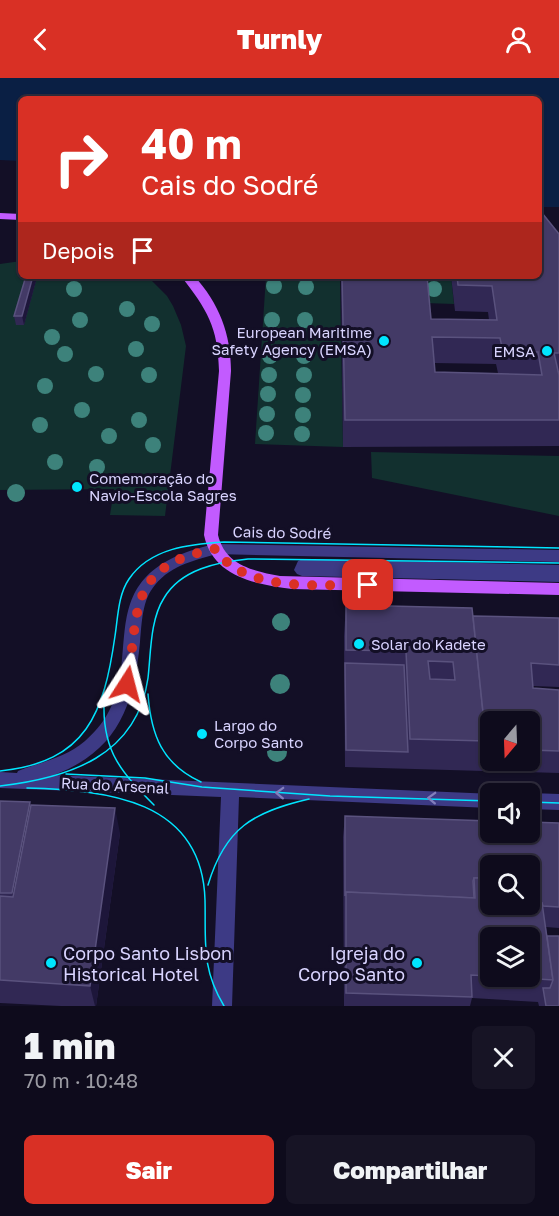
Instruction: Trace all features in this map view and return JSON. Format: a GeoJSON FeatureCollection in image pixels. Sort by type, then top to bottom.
{"type":"FeatureCollection","features":[{"type":"Feature","properties":{"kind":"main road"},"geometry":{"type":"LineString","coordinates":[[0,216],[18,217]]}},
{"type":"Feature","properties":{"kind":"main road"},"geometry":{"type":"LineString","coordinates":[[190,279],[216,316],[222,333],[225,356],[211,529],[211,542],[215,549]]}},
{"type":"Feature","properties":{"kind":"main road","name":"Cais do Sodré"},"geometry":{"type":"LineString","coordinates":[[215,549],[242,573],[274,581],[559,589]]}},
{"type":"Feature","properties":{"kind":"street","name":"Cais do Sodré"},"geometry":{"type":"LineString","coordinates":[[215,549],[559,555]]}},
{"type":"Feature","properties":{"kind":"street"},"geometry":{"type":"LineString","coordinates":[[0,780],[55,768],[78,756],[99,741],[113,722],[124,693],[136,613],[144,587],[174,562],[215,549]]}},
{"type":"Feature","properties":{"kind":"street"},"geometry":{"type":"LineString","coordinates":[[559,570],[303,565],[302,570],[559,576]]}},
{"type":"Feature","properties":{"kind":"street","name":"Rua do Arsenal"},"geometry":{"type":"LineString","coordinates":[[0,780],[230,790]]}},
{"type":"Feature","properties":{"kind":"street"},"geometry":{"type":"LineString","coordinates":[[222,1006],[230,790],[480,800]]}},
{"type":"Feature","properties":{"kind":"street"},"geometry":{"type":"LineString","coordinates":[[540,801],[559,802]]}},
{"type":"Feature","properties":{"kind":"green space"},"geometry":{"type":"Polygon","coordinates":[[[18,261],[18,279],[150,279],[167,296],[181,325],[186,346],[165,516],[110,515],[114,489],[0,490],[0,264],[18,261]]]}},
{"type":"Feature","properties":{"kind":"green space"},"geometry":{"type":"Polygon","coordinates":[[[266,279],[340,279],[343,447],[255,444],[266,279]]]}},
{"type":"Feature","properties":{"kind":"green space"},"geometry":{"type":"Polygon","coordinates":[[[422,279],[451,279],[454,304],[425,303],[422,279]]]}},
{"type":"Feature","properties":{"kind":"green space"},"geometry":{"type":"Polygon","coordinates":[[[371,452],[559,456],[559,516],[372,478],[371,452]]]}},
{"type":"Feature","properties":{"kind":"water"},"geometry":{"type":"Polygon","coordinates":[[[0,78],[559,78],[559,207],[542,207],[542,96],[18,96],[18,161],[0,160],[0,78]]]}},
{"type":"Feature","properties":{"kind":"building","name":"European Maritime Safety Agency (EMSA)"},"geometry":{"type":"Polygon","coordinates":[[[542,213],[559,234],[559,353],[554,353],[559,375],[559,420],[345,420],[342,279],[427,279],[431,319],[497,320],[492,286],[458,285],[457,279],[542,279],[542,213]],[[432,337],[435,372],[542,375],[538,352],[503,352],[500,338],[432,337]]]}},
{"type":"Feature","properties":{"kind":"building"},"geometry":{"type":"Polygon","coordinates":[[[25,279],[32,279],[22,316],[14,316],[25,279]]]}},
{"type":"Feature","properties":{"kind":"building"},"geometry":{"type":"Polygon","coordinates":[[[346,605],[472,608],[483,711],[480,711],[480,741],[410,739],[406,651],[346,650],[346,605]],[[428,661],[430,679],[455,680],[453,662],[428,661]]]}},
{"type":"Feature","properties":{"kind":"building"},"geometry":{"type":"Polygon","coordinates":[[[473,616],[559,618],[559,665],[531,663],[533,688],[559,690],[559,751],[540,750],[540,711],[483,711],[473,616]]]}},
{"type":"Feature","properties":{"kind":"building"},"geometry":{"type":"Polygon","coordinates":[[[345,663],[404,665],[408,752],[346,750],[345,663]]]}},
{"type":"Feature","properties":{"kind":"building"},"geometry":{"type":"Polygon","coordinates":[[[0,801],[30,802],[12,893],[0,893],[0,801]]]}},
{"type":"Feature","properties":{"kind":"building"},"geometry":{"type":"Polygon","coordinates":[[[31,805],[115,808],[90,986],[0,980],[0,896],[13,897],[31,805]]]}},
{"type":"Feature","properties":{"kind":"building"},"geometry":{"type":"Polygon","coordinates":[[[345,816],[480,821],[480,843],[540,843],[540,822],[559,823],[559,907],[543,906],[540,903],[540,855],[480,855],[480,878],[474,878],[473,881],[474,898],[346,892],[345,896],[345,816]]]}},
{"type":"Feature","properties":{"kind":"building","name":"Igreja do Corpo Santo"},"geometry":{"type":"Polygon","coordinates":[[[474,878],[480,878],[480,915],[540,915],[540,903],[542,903],[553,980],[540,979],[540,927],[480,927],[480,975],[471,975],[472,997],[346,993],[346,892],[475,898],[474,878]]]}},
{"type":"Feature","properties":{"kind":"building"},"geometry":{"type":"Polygon","coordinates":[[[547,936],[559,936],[559,1006],[546,1006],[543,988],[550,988],[553,980],[547,936]]]}},
{"type":"Feature","properties":{"kind":"tram line"},"geometry":{"type":"LineString","coordinates":[[0,771],[29,766],[53,757],[72,745],[86,729],[97,710],[105,688],[119,606],[125,585],[138,569],[159,554],[185,546],[224,542],[559,548]]}},
{"type":"Feature","properties":{"kind":"tram line"},"geometry":{"type":"LineString","coordinates":[[110,747],[130,727],[141,705],[148,678],[154,626],[159,607],[171,588],[180,580],[201,569],[225,562],[248,559],[559,563]]}},
{"type":"Feature","properties":{"kind":"tram line"},"geometry":{"type":"LineString","coordinates":[[148,694],[152,723],[161,747],[177,766],[201,782]]}},
{"type":"Feature","properties":{"kind":"tram line"},"geometry":{"type":"LineString","coordinates":[[104,705],[110,747]]}},
{"type":"Feature","properties":{"kind":"tram line"},"geometry":{"type":"LineString","coordinates":[[0,786],[51,777],[74,769],[110,747]]}},
{"type":"Feature","properties":{"kind":"tram line"},"geometry":{"type":"LineString","coordinates":[[110,747],[129,777]]}},
{"type":"Feature","properties":{"kind":"tram line"},"geometry":{"type":"LineString","coordinates":[[66,774],[129,777]]}},
{"type":"Feature","properties":{"kind":"tram line"},"geometry":{"type":"LineString","coordinates":[[129,777],[202,787],[330,796],[480,801]]}},
{"type":"Feature","properties":{"kind":"tram line"},"geometry":{"type":"LineString","coordinates":[[129,777],[154,805]]}},
{"type":"Feature","properties":{"kind":"tram line"},"geometry":{"type":"LineString","coordinates":[[27,788],[88,792],[117,798],[144,807],[168,821],[187,840],[200,866],[205,900],[205,942],[208,967],[224,1006]]}},
{"type":"Feature","properties":{"kind":"tram line"},"geometry":{"type":"LineString","coordinates":[[208,885],[223,849],[244,826],[272,810],[309,799]]}},
{"type":"Feature","properties":{"kind":"tram line"},"geometry":{"type":"LineString","coordinates":[[540,802],[559,803]]}},
{"type":"Feature","properties":{"kind":"place","name":"European Maritime Safety Agency (EMSA)"},"geometry":{"type":"Point","coordinates":[384,341]}},
{"type":"Feature","properties":{"kind":"place","name":"EMSA"},"geometry":{"type":"Point","coordinates":[547,351]}},
{"type":"Feature","properties":{"kind":"place","name":"Comemoração do Navio-Escola Sagres"},"geometry":{"type":"Point","coordinates":[77,487]}},
{"type":"Feature","properties":{"kind":"place","name":"Solar do Kadete"},"geometry":{"type":"Point","coordinates":[359,644]}},
{"type":"Feature","properties":{"kind":"place","name":"Largo do Corpo Santo"},"geometry":{"type":"Point","coordinates":[202,734]}},
{"type":"Feature","properties":{"kind":"place","name":"Corpo Santo Lisbon Historical Hotel"},"geometry":{"type":"Point","coordinates":[51,963]}},
{"type":"Feature","properties":{"kind":"place","name":"Igreja do Corpo Santo"},"geometry":{"type":"Point","coordinates":[417,963]}},
{"type":"Feature","properties":{"kind":"route"},"geometry":{"type":"LineString","coordinates":[[127,684],[136,613],[144,587],[163,569],[190,555],[215,549],[242,573],[274,581],[368,585]]}}]}
